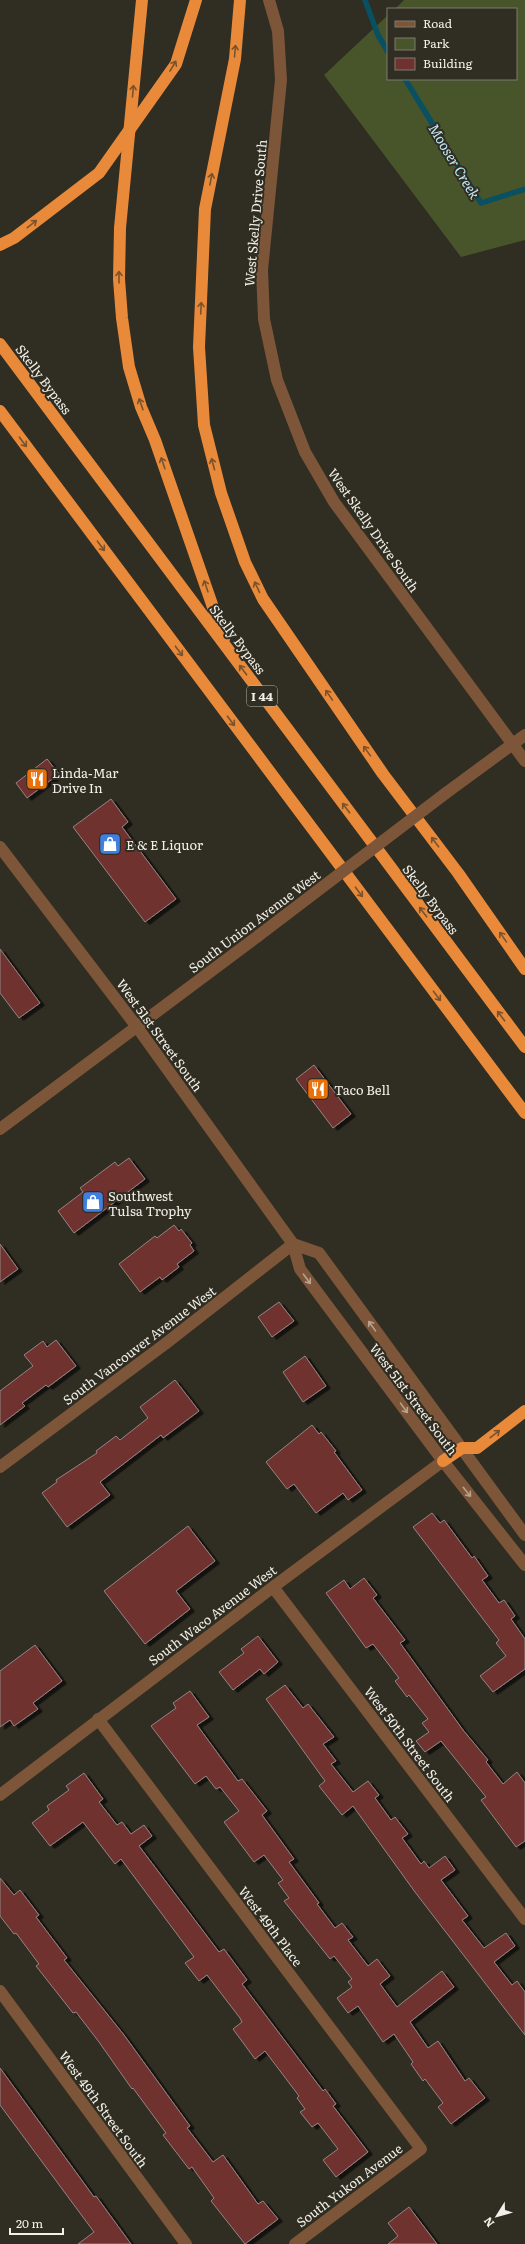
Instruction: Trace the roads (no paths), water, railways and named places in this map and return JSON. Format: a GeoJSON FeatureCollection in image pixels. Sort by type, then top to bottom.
{"type":"FeatureCollection","features":[{"type":"Feature","properties":{"kind":"highway"},"geometry":{"type":"LineString","coordinates":[[142,0],[120,228],[119,279],[122,318],[129,367],[141,407],[155,440],[228,649]]}},
{"type":"Feature","properties":{"kind":"highway"},"geometry":{"type":"LineString","coordinates":[[0,245],[14,238],[99,173],[176,64],[196,0]]}},
{"type":"Feature","properties":{"kind":"highway"},"geometry":{"type":"LineString","coordinates":[[240,0],[235,59],[205,209],[199,347],[204,425],[221,493],[245,562],[263,599],[383,774],[458,873],[525,969]]}},
{"type":"Feature","properties":{"kind":"highway","name":"Skelly Bypass"},"geometry":{"type":"LineString","coordinates":[[0,344],[525,1047]]}},
{"type":"Feature","properties":{"kind":"highway"},"geometry":{"type":"LineString","coordinates":[[0,411],[525,1113]]}},
{"type":"Feature","properties":{"kind":"highway"},"geometry":{"type":"LineString","coordinates":[[443,1461],[462,1448],[477,1448],[525,1411]]}},
{"type":"Feature","properties":{"kind":"street","name":"West Skelly Drive South"},"geometry":{"type":"LineString","coordinates":[[269,0],[278,31],[281,80],[262,270],[264,319],[277,380],[305,452],[334,502],[525,761]]}},
{"type":"Feature","properties":{"kind":"street","name":"South Union Avenue West"},"geometry":{"type":"LineString","coordinates":[[0,1129],[525,735]]}},
{"type":"Feature","properties":{"kind":"street","name":"West 51st Street South"},"geometry":{"type":"LineString","coordinates":[[0,847],[137,1027],[293,1244],[300,1270],[443,1461],[525,1565]]}},
{"type":"Feature","properties":{"kind":"street","name":"West 51st Street South"},"geometry":{"type":"LineString","coordinates":[[293,1244],[319,1254],[525,1535]]}},
{"type":"Feature","properties":{"kind":"street","name":"South Vancouver Avenue West"},"geometry":{"type":"LineString","coordinates":[[0,1467],[165,1344],[293,1244]]}},
{"type":"Feature","properties":{"kind":"street","name":"South Waco Avenue West"},"geometry":{"type":"LineString","coordinates":[[0,1795],[273,1587],[443,1461]]}},
{"type":"Feature","properties":{"kind":"street","name":"West 50th Street South"},"geometry":{"type":"LineString","coordinates":[[273,1587],[525,1918]]}},
{"type":"Feature","properties":{"kind":"street","name":"West 49th Place"},"geometry":{"type":"LineString","coordinates":[[98,1719],[421,2149]]}},
{"type":"Feature","properties":{"kind":"street","name":"West 49th Street South"},"geometry":{"type":"LineString","coordinates":[[0,1991],[186,2244]]}},
{"type":"Feature","properties":{"kind":"street","name":"South Yukon Avenue"},"geometry":{"type":"LineString","coordinates":[[294,2244],[421,2149]]}},
{"type":"Feature","properties":{"kind":"waterway","name":"Mooser Creek"},"geometry":{"type":"LineString","coordinates":[[365,0],[378,35],[387,50]]}},
{"type":"Feature","properties":{"kind":"waterway","name":"Mooser Creek"},"geometry":{"type":"LineString","coordinates":[[406,80],[481,203],[525,189]]}},
{"type":"Feature","properties":{"kind":"place","name":"Linda-Mar Drive In"},"geometry":{"type":"Point","coordinates":[37,779]}},
{"type":"Feature","properties":{"kind":"place","name":"E & E Liquor"},"geometry":{"type":"Point","coordinates":[110,844]}},
{"type":"Feature","properties":{"kind":"place","name":"Taco Bell"},"geometry":{"type":"Point","coordinates":[318,1089]}},
{"type":"Feature","properties":{"kind":"place","name":"Southwest Tulsa Trophy"},"geometry":{"type":"Point","coordinates":[93,1202]}}]}
